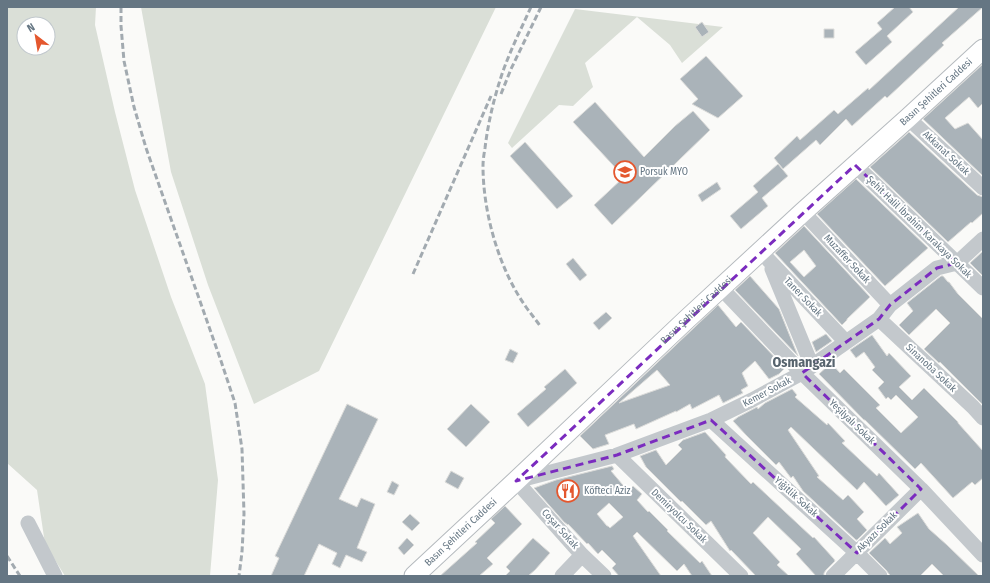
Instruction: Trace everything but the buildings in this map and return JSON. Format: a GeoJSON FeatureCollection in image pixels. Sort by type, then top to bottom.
{"type":"FeatureCollection","features":[{"type":"Feature","properties":{"kind":"main road","name":"Basın Şehitleri Caddesi"},"geometry":{"type":"LineString","coordinates":[[414,576],[721,288],[765,256],[803,212],[983,49]]}},
{"type":"Feature","properties":{"kind":"street","name":"Akkanat Sokak"},"geometry":{"type":"LineString","coordinates":[[908,118],[983,188]]}},
{"type":"Feature","properties":{"kind":"street","name":"Şehit Halil İbrahim Karakaya Sokak"},"geometry":{"type":"LineString","coordinates":[[855,165],[983,288]]}},
{"type":"Feature","properties":{"kind":"street","name":"Muzaffer Sokak"},"geometry":{"type":"LineString","coordinates":[[803,212],[890,305]]}},
{"type":"Feature","properties":{"kind":"street","name":"Kemer Sokak"},"geometry":{"type":"LineString","coordinates":[[516,481],[617,455],[711,420],[752,400],[807,370],[879,319],[890,305],[937,268],[957,263],[983,239]]}},
{"type":"Feature","properties":{"kind":"street","name":"Taner Sokak"},"geometry":{"type":"LineString","coordinates":[[765,256],[846,342]]}},
{"type":"Feature","properties":{"kind":"street"},"geometry":{"type":"LineString","coordinates":[[765,256],[807,370]]}},
{"type":"Feature","properties":{"kind":"street","name":"Yeşilyalı Sokak"},"geometry":{"type":"LineString","coordinates":[[721,288],[807,370],[982,553]]}},
{"type":"Feature","properties":{"kind":"street","name":"Sinanoba Sokak"},"geometry":{"type":"LineString","coordinates":[[879,319],[983,418]]}},
{"type":"Feature","properties":{"kind":"street","name":"Yiğitlik Sokak"},"geometry":{"type":"LineString","coordinates":[[711,420],[857,553],[880,576]]}},
{"type":"Feature","properties":{"kind":"street","name":"Demiryolcu Sokak"},"geometry":{"type":"LineString","coordinates":[[617,455],[741,576]]}},
{"type":"Feature","properties":{"kind":"street","name":"Coşar Sokak"},"geometry":{"type":"LineString","coordinates":[[516,481],[582,555],[604,576]]}},
{"type":"Feature","properties":{"kind":"street","name":"Akyazı Sokak"},"geometry":{"type":"LineString","coordinates":[[833,576],[921,488]]}},
{"type":"Feature","properties":{"kind":"street"},"geometry":{"type":"LineString","coordinates":[[28,524],[55,576]]}},
{"type":"Feature","properties":{"kind":"street"},"geometry":{"type":"LineString","coordinates":[[562,576],[582,555]]}},
{"type":"Feature","properties":{"kind":"highlighted area"},"geometry":{"type":"Polygon","coordinates":[[[855,165],[957,263],[937,268],[890,305],[879,319],[802,373],[921,489],[857,553],[711,420],[617,455],[516,481],[855,165]]]}},
{"type":"Feature","properties":{"kind":"shaded area"},"geometry":{"type":"Polygon","coordinates":[[[7,7],[96,7],[95,25],[135,190],[171,297],[205,384],[218,480],[210,576],[65,576],[45,544],[37,490],[7,463],[7,7]]]}},
{"type":"Feature","properties":{"kind":"shaded area"},"geometry":{"type":"Polygon","coordinates":[[[141,7],[496,7],[319,371],[254,404],[208,285],[171,172],[141,7]]]}},
{"type":"Feature","properties":{"kind":"shaded area"},"geometry":{"type":"Polygon","coordinates":[[[575,9],[723,27],[682,63],[670,45],[637,17],[585,63],[593,87],[573,106],[559,105],[512,148],[508,143],[575,9]]]}},
{"type":"Feature","properties":{"kind":"railway"},"geometry":{"type":"LineString","coordinates":[[121,7],[124,61],[134,107],[146,148],[235,403],[242,449],[244,514],[239,576]]}},
{"type":"Feature","properties":{"kind":"railway"},"geometry":{"type":"LineString","coordinates":[[531,7],[508,57],[499,83],[490,120],[483,166],[486,203],[494,240],[516,292],[541,327]]}},
{"type":"Feature","properties":{"kind":"railway"},"geometry":{"type":"LineString","coordinates":[[501,94],[511,69],[541,7]]}},
{"type":"Feature","properties":{"kind":"railway"},"geometry":{"type":"LineString","coordinates":[[413,274],[491,96]]}},
{"type":"Feature","properties":{"kind":"railway"},"geometry":{"type":"LineString","coordinates":[[7,556],[20,576]]}},
{"type":"Feature","properties":{"kind":"place","name":"Porsuk MYO"},"geometry":{"type":"Point","coordinates":[625,172]}},
{"type":"Feature","properties":{"kind":"place","name":"Köfteci Aziz"},"geometry":{"type":"Point","coordinates":[568,491]}},
{"type":"Feature","properties":{"kind":"district","name":"Osmangazi"},"geometry":{"type":"Point","coordinates":[804,362]}}]}
